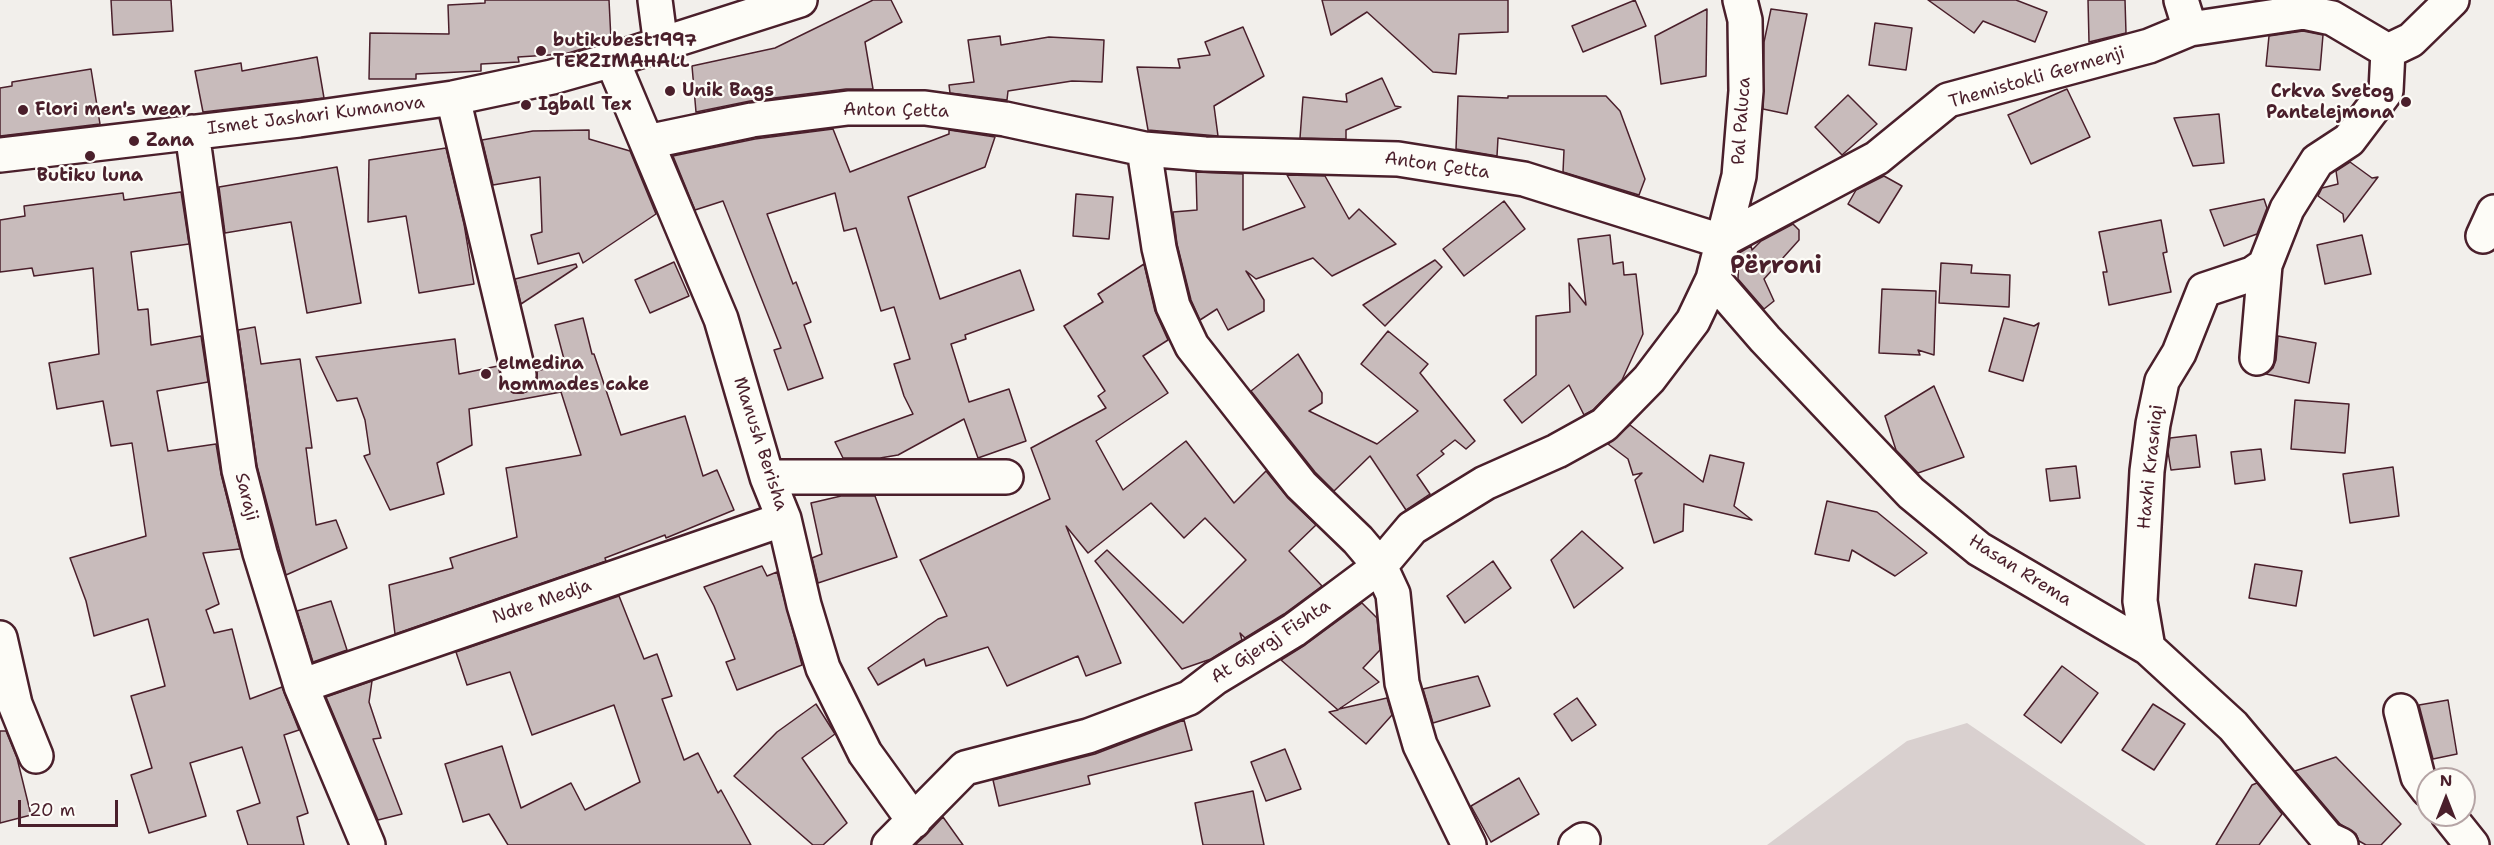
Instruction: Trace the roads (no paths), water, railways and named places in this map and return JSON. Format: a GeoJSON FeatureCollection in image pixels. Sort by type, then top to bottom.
{"type":"FeatureCollection","features":[{"type":"Feature","properties":{"kind":"street"},"geometry":{"type":"LineString","coordinates":[[655,0],[661,46]]}},
{"type":"Feature","properties":{"kind":"street","name":"Ismet Jashari Kumanova"},"geometry":{"type":"LineString","coordinates":[[0,155],[453,98],[552,77],[661,46],[800,0]]}},
{"type":"Feature","properties":{"kind":"street","name":"Pal Paluca"},"geometry":{"type":"LineString","coordinates":[[1721,241],[1739,176],[1746,91],[1745,20],[1740,0]]}},
{"type":"Feature","properties":{"kind":"street"},"geometry":{"type":"LineString","coordinates":[[2257,358],[2265,265],[2287,209],[2317,161],[2349,140],[2386,91],[2388,51],[2411,40],[2452,0]]}},
{"type":"Feature","properties":{"kind":"street","name":"Themistokli Germenji"},"geometry":{"type":"LineString","coordinates":[[1721,241],[1877,158],[1948,100],[2149,46],[2186,14],[2242,10],[2304,12],[2332,18],[2388,51]]}},
{"type":"Feature","properties":{"kind":"street","name":"Manush Berisha"},"geometry":{"type":"LineString","coordinates":[[612,60],[721,319],[767,477],[784,519],[804,605],[823,668],[865,753],[914,821]]}},
{"type":"Feature","properties":{"kind":"street"},"geometry":{"type":"LineString","coordinates":[[453,98],[519,375]]}},
{"type":"Feature","properties":{"kind":"street","name":"Anton Çetta"},"geometry":{"type":"LineString","coordinates":[[647,142],[752,120],[848,108],[925,108],[1005,118],[1144,149],[1205,154],[1398,159],[1524,179],[1721,241]]}},
{"type":"Feature","properties":{"kind":"street","name":"Saraji"},"geometry":{"type":"LineString","coordinates":[[192,132],[238,470],[260,553],[301,686],[368,845]]}},
{"type":"Feature","properties":{"kind":"street"},"geometry":{"type":"LineString","coordinates":[[1144,149],[1159,248],[1173,306],[1192,346],[1301,485],[1358,540],[1380,566],[1393,594],[1402,683],[1420,745],[1469,845]]}},
{"type":"Feature","properties":{"kind":"street","name":"At Gjergj Fishta"},"geometry":{"type":"LineString","coordinates":[[889,845],[965,768],[1088,736],[1189,698],[1215,678],[1294,630],[1380,566],[1412,528],[1430,516],[1485,483],[1557,451],[1604,425],[1649,379],[1693,321],[1713,279],[1721,241]]}},
{"type":"Feature","properties":{"kind":"street","name":"Haxhi Krasniqi"},"geometry":{"type":"LineString","coordinates":[[2148,648],[2140,602],[2144,517],[2152,424],[2163,381],[2179,352],[2204,290],[2252,274],[2265,265]]}},
{"type":"Feature","properties":{"kind":"street","name":"Hasan Rrema"},"geometry":{"type":"LineString","coordinates":[[1713,279],[1765,339],[1911,493],[1979,549],[2148,648],[2233,726],[2328,839],[2341,845]]}},
{"type":"Feature","properties":{"kind":"street"},"geometry":{"type":"LineString","coordinates":[[767,477],[1006,477]]}},
{"type":"Feature","properties":{"kind":"street","name":"Ndre Medja"},"geometry":{"type":"LineString","coordinates":[[301,686],[784,519]]}},
{"type":"Feature","properties":{"kind":"street"},"geometry":{"type":"LineString","coordinates":[[0,638],[15,704],[36,756]]}},
{"type":"Feature","properties":{"kind":"street"},"geometry":{"type":"LineString","coordinates":[[2401,711],[2416,769]]}},
{"type":"Feature","properties":{"kind":"street"},"geometry":{"type":"LineString","coordinates":[[2458,827],[2472,845]]}},
{"type":"Feature","properties":{"kind":"place","name":"butikubest1997 TERZIMAHALL"},"geometry":{"type":"Point","coordinates":[541,51]}},
{"type":"Feature","properties":{"kind":"place","name":"Unik Bags"},"geometry":{"type":"Point","coordinates":[670,91]}},
{"type":"Feature","properties":{"kind":"place","name":"Crkva Svetog Pantelejmona"},"geometry":{"type":"Point","coordinates":[2406,102]}},
{"type":"Feature","properties":{"kind":"place","name":"Igball Tex"},"geometry":{"type":"Point","coordinates":[526,105]}},
{"type":"Feature","properties":{"kind":"place","name":"Flori men's wear"},"geometry":{"type":"Point","coordinates":[23,110]}},
{"type":"Feature","properties":{"kind":"place","name":"Zana"},"geometry":{"type":"Point","coordinates":[134,141]}},
{"type":"Feature","properties":{"kind":"place","name":"Butiku luna"},"geometry":{"type":"Point","coordinates":[90,156]}},
{"type":"Feature","properties":{"kind":"place","name":"elmedina hommades cake"},"geometry":{"type":"Point","coordinates":[486,374]}},
{"type":"Feature","properties":{"kind":"district","name":"Përroni"},"geometry":{"type":"Point","coordinates":[1776,267]}}]}
